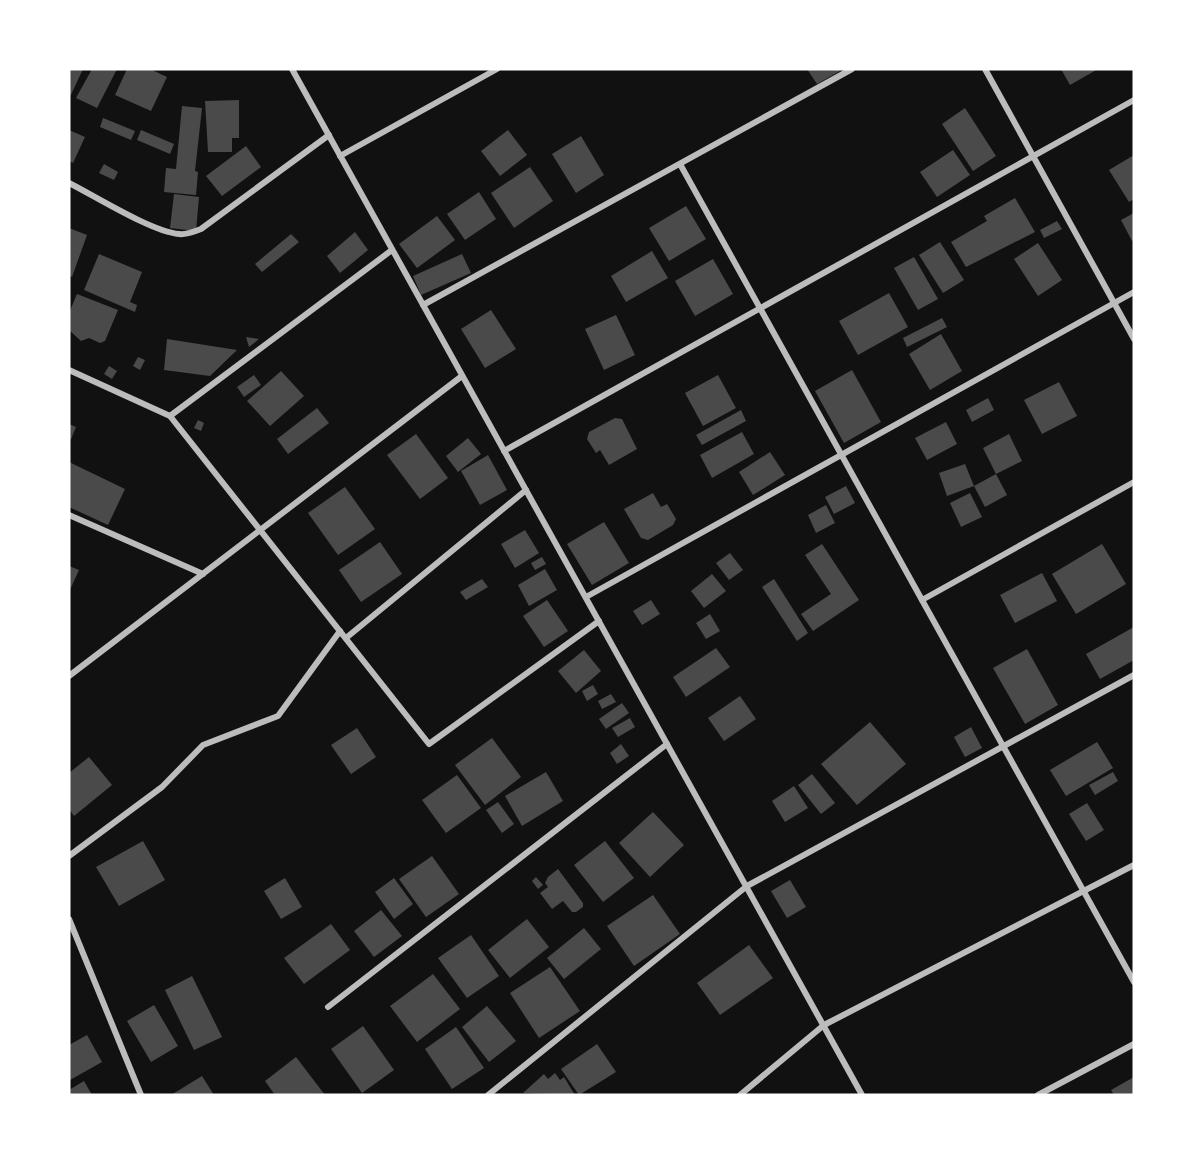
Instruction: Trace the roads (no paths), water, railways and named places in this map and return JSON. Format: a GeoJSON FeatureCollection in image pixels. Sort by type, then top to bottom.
{"type":"FeatureCollection","features":[{"type":"Feature","properties":{"kind":"street"},"geometry":{"type":"LineString","coordinates":[[292,69],[862,1095]]}},
{"type":"Feature","properties":{"kind":"street"},"geometry":{"type":"LineString","coordinates":[[340,156],[497,69]]}},
{"type":"Feature","properties":{"kind":"street"},"geometry":{"type":"LineString","coordinates":[[423,305],[852,69]]}},
{"type":"Feature","properties":{"kind":"street"},"geometry":{"type":"LineString","coordinates":[[985,69],[1134,339]]}},
{"type":"Feature","properties":{"kind":"street"},"geometry":{"type":"LineString","coordinates":[[504,451],[1134,100]]}},
{"type":"Feature","properties":{"kind":"street"},"geometry":{"type":"LineString","coordinates":[[69,183],[160,229],[177,234],[189,234],[201,229],[329,135]]}},
{"type":"Feature","properties":{"kind":"street"},"geometry":{"type":"LineString","coordinates":[[680,164],[1134,982]]}},
{"type":"Feature","properties":{"kind":"street"},"geometry":{"type":"LineString","coordinates":[[170,416],[393,250]]}},
{"type":"Feature","properties":{"kind":"street"},"geometry":{"type":"LineString","coordinates":[[586,597],[1134,292]]}},
{"type":"Feature","properties":{"kind":"street"},"geometry":{"type":"LineString","coordinates":[[69,370],[170,416],[429,744],[599,621]]}},
{"type":"Feature","properties":{"kind":"street"},"geometry":{"type":"LineString","coordinates":[[69,676],[462,376]]}},
{"type":"Feature","properties":{"kind":"street"},"geometry":{"type":"LineString","coordinates":[[922,600],[1134,482]]}},
{"type":"Feature","properties":{"kind":"street"},"geometry":{"type":"LineString","coordinates":[[346,639],[526,490]]}},
{"type":"Feature","properties":{"kind":"street"},"geometry":{"type":"LineString","coordinates":[[69,515],[202,574]]}},
{"type":"Feature","properties":{"kind":"street"},"geometry":{"type":"LineString","coordinates":[[69,856],[162,787],[202,745],[278,716],[340,631]]}},
{"type":"Feature","properties":{"kind":"street"},"geometry":{"type":"LineString","coordinates":[[488,1095],[747,886],[1134,675]]}},
{"type":"Feature","properties":{"kind":"street"},"geometry":{"type":"LineString","coordinates":[[328,1007],[667,744]]}},
{"type":"Feature","properties":{"kind":"street"},"geometry":{"type":"LineString","coordinates":[[740,1095],[824,1025],[1134,865]]}},
{"type":"Feature","properties":{"kind":"street"},"geometry":{"type":"LineString","coordinates":[[69,919],[141,1095]]}},
{"type":"Feature","properties":{"kind":"street"},"geometry":{"type":"LineString","coordinates":[[1038,1095],[1134,1044]]}}]}
